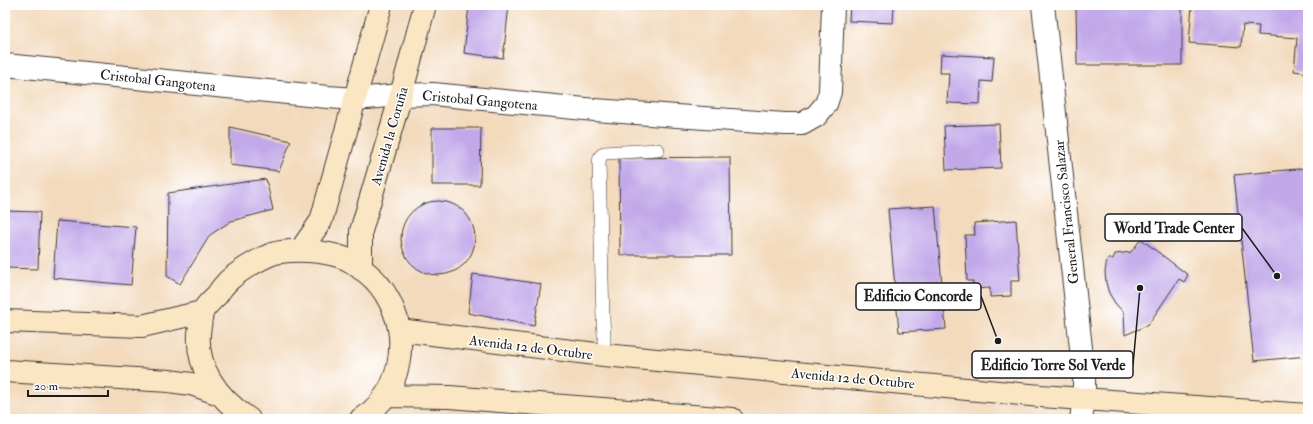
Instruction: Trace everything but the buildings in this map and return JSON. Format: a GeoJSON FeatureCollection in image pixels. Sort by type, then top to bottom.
{"type":"FeatureCollection","features":[{"type":"Feature","properties":{"kind":"main road"},"geometry":{"type":"LineString","coordinates":[[300,251],[321,221],[381,5]]}},
{"type":"Feature","properties":{"kind":"main road","name":"Avenida la Coruña"},"geometry":{"type":"LineString","coordinates":[[361,268],[361,232],[401,95],[425,5]]}},
{"type":"Feature","properties":{"kind":"main road"},"geometry":{"type":"LineString","coordinates":[[241,417],[218,394],[201,360],[198,339],[202,312],[228,281],[253,264],[273,254],[300,251],[323,252],[344,258],[361,268],[373,278],[383,290],[392,308],[399,330],[401,351],[397,372],[386,396],[377,407],[361,419]]}},
{"type":"Feature","properties":{"kind":"main road"},"geometry":{"type":"LineString","coordinates":[[5,321],[142,326],[202,312]]}},
{"type":"Feature","properties":{"kind":"main road","name":"Avenida 12 de Octubre"},"geometry":{"type":"LineString","coordinates":[[399,330],[604,355],[1082,409],[1308,415]]}},
{"type":"Feature","properties":{"kind":"main road"},"geometry":{"type":"LineString","coordinates":[[5,371],[169,380],[191,384],[218,394]]}},
{"type":"Feature","properties":{"kind":"main road"},"geometry":{"type":"LineString","coordinates":[[386,396],[449,397],[732,419]]}},
{"type":"Feature","properties":{"kind":"street","name":"Cristobal Gangotena"},"geometry":{"type":"LineString","coordinates":[[5,65],[355,99],[433,94],[595,110],[802,124],[816,116],[826,104],[830,92],[833,5]]}},
{"type":"Feature","properties":{"kind":"street","name":"General Francisco Salazar"},"geometry":{"type":"LineString","coordinates":[[1043,5],[1083,367],[1082,409]]}},
{"type":"Feature","properties":{"kind":"lane"},"geometry":{"type":"LineString","coordinates":[[604,355],[600,158],[604,153],[658,150]]}},
{"type":"Feature","properties":{"kind":"place","name":"World Trade Center"},"geometry":{"type":"Point","coordinates":[1277,276]}},
{"type":"Feature","properties":{"kind":"place","name":"Edificio Torre Sol Verde"},"geometry":{"type":"Point","coordinates":[1140,288]}},
{"type":"Feature","properties":{"kind":"place","name":"Edificio Concorde"},"geometry":{"type":"Point","coordinates":[998,341]}}]}
